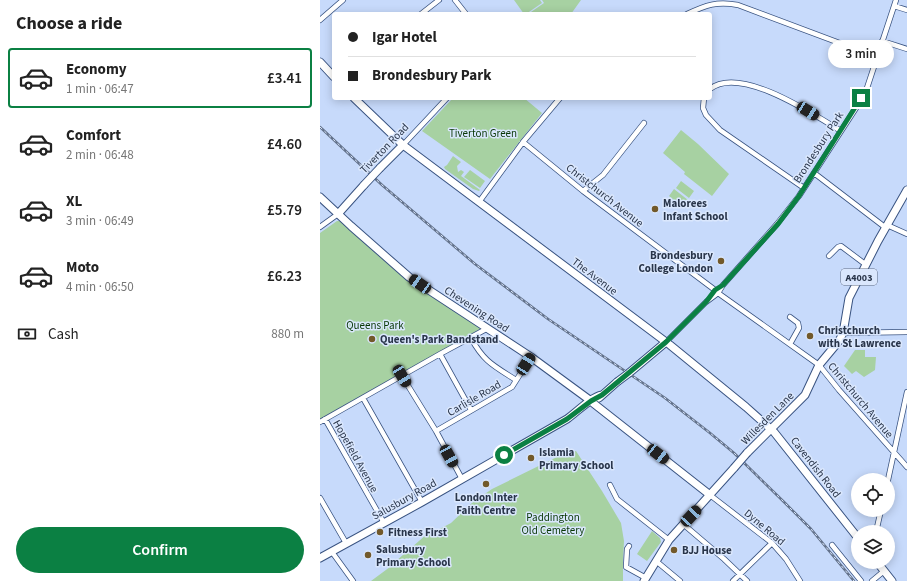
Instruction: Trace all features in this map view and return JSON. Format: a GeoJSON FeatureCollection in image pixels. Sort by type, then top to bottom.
{"type":"FeatureCollection","features":[{"type":"Feature","properties":{"kind":"street"},"geometry":{"type":"LineString","coordinates":[[320,20],[343,0]]}},
{"type":"Feature","properties":{"kind":"street"},"geometry":{"type":"LineString","coordinates":[[424,12],[439,0]]}},
{"type":"Feature","properties":{"kind":"street"},"geometry":{"type":"LineString","coordinates":[[455,0],[464,12]]}},
{"type":"Feature","properties":{"kind":"street","name":"Brondesbury Park"},"geometry":{"type":"LineString","coordinates":[[592,402],[666,342],[723,285],[778,224],[814,173],[867,88],[896,0]]}},
{"type":"Feature","properties":{"kind":"street"},"geometry":{"type":"LineString","coordinates":[[692,12],[706,6],[726,1],[877,57]]}},
{"type":"Feature","properties":{"kind":"street"},"geometry":{"type":"LineString","coordinates":[[894,6],[907,10]]}},
{"type":"Feature","properties":{"kind":"street"},"geometry":{"type":"LineString","coordinates":[[882,42],[907,49]]}},
{"type":"Feature","properties":{"kind":"street"},"geometry":{"type":"LineString","coordinates":[[320,62],[332,75]]}},
{"type":"Feature","properties":{"kind":"street"},"geometry":{"type":"LineString","coordinates":[[712,87],[726,82],[754,86],[798,105],[841,131]]}},
{"type":"Feature","properties":{"kind":"street","name":"The Avenue"},"geometry":{"type":"LineString","coordinates":[[356,100],[403,145],[666,342],[736,398],[771,429]]}},
{"type":"Feature","properties":{"kind":"street","name":"Tiverton Road"},"geometry":{"type":"LineString","coordinates":[[338,214],[445,100]]}},
{"type":"Feature","properties":{"kind":"street"},"geometry":{"type":"LineString","coordinates":[[479,202],[523,142],[558,100]]}},
{"type":"Feature","properties":{"kind":"street"},"geometry":{"type":"LineString","coordinates":[[704,100],[703,108],[706,115],[720,130],[804,188]]}},
{"type":"Feature","properties":{"kind":"street"},"geometry":{"type":"LineString","coordinates":[[583,191],[603,176],[644,123]]}},
{"type":"Feature","properties":{"kind":"street","name":"Christchurch Avenue"},"geometry":{"type":"LineString","coordinates":[[523,142],[583,191],[716,292],[819,365],[907,467]]}},
{"type":"Feature","properties":{"kind":"street"},"geometry":{"type":"LineString","coordinates":[[814,173],[886,227],[907,234]]}},
{"type":"Feature","properties":{"kind":"street","name":"Willesden Lane"},"geometry":{"type":"LineString","coordinates":[[645,580],[669,540],[682,524],[747,454],[805,395],[819,365],[839,341],[843,333],[849,298],[865,264],[907,190]]}},
{"type":"Feature","properties":{"kind":"street","name":"Chevening Road"},"geometry":{"type":"LineString","coordinates":[[320,197],[409,277],[531,357],[592,402],[710,495]]}},
{"type":"Feature","properties":{"kind":"street"},"geometry":{"type":"LineString","coordinates":[[320,227],[338,214]]}},
{"type":"Feature","properties":{"kind":"street"},"geometry":{"type":"LineString","coordinates":[[829,256],[841,246],[865,264]]}},
{"type":"Feature","properties":{"kind":"street"},"geometry":{"type":"LineString","coordinates":[[790,317],[798,323],[799,328],[790,344]]}},
{"type":"Feature","properties":{"kind":"street"},"geometry":{"type":"LineString","coordinates":[[322,421],[488,328]]}},
{"type":"Feature","properties":{"kind":"street"},"geometry":{"type":"LineString","coordinates":[[843,333],[907,332]]}},
{"type":"Feature","properties":{"kind":"street"},"geometry":{"type":"LineString","coordinates":[[471,338],[487,361],[516,380]]}},
{"type":"Feature","properties":{"kind":"street"},"geometry":{"type":"LineString","coordinates":[[440,354],[471,410]]}},
{"type":"Feature","properties":{"kind":"street","name":"Carlisle Road"},"geometry":{"type":"LineString","coordinates":[[436,431],[512,387],[531,357]]}},
{"type":"Feature","properties":{"kind":"street"},"geometry":{"type":"LineString","coordinates":[[402,376],[436,431],[462,479]]}},
{"type":"Feature","properties":{"kind":"street"},"geometry":{"type":"LineString","coordinates":[[890,473],[907,392]]}},
{"type":"Feature","properties":{"kind":"street"},"geometry":{"type":"LineString","coordinates":[[363,398],[422,502]]}},
{"type":"Feature","properties":{"kind":"street","name":"Salusbury Road"},"geometry":{"type":"LineString","coordinates":[[320,558],[422,502],[567,419],[592,402]]}},
{"type":"Feature","properties":{"kind":"street","name":"Hopefield Avenue"},"geometry":{"type":"LineString","coordinates":[[322,421],[384,523]]}},
{"type":"Feature","properties":{"kind":"street","name":"Cavendish Road"},"geometry":{"type":"LineString","coordinates":[[771,429],[851,529]]}},
{"type":"Feature","properties":{"kind":"street"},"geometry":{"type":"LineString","coordinates":[[610,485],[617,499],[669,540]]}},
{"type":"Feature","properties":{"kind":"street","name":"Dyne Road"},"geometry":{"type":"LineString","coordinates":[[710,495],[772,543],[786,559],[800,581]]}},
{"type":"Feature","properties":{"kind":"street"},"geometry":{"type":"LineString","coordinates":[[320,498],[346,544]]}},
{"type":"Feature","properties":{"kind":"street"},"geometry":{"type":"LineString","coordinates":[[682,524],[747,581]]}},
{"type":"Feature","properties":{"kind":"street"},"geometry":{"type":"LineString","coordinates":[[733,581],[772,543]]}},
{"type":"Feature","properties":{"kind":"street"},"geometry":{"type":"LineString","coordinates":[[832,545],[861,581]]}},
{"type":"Feature","properties":{"kind":"street"},"geometry":{"type":"LineString","coordinates":[[629,546],[627,549],[626,567],[645,580]]}},
{"type":"Feature","properties":{"kind":"street"},"geometry":{"type":"LineString","coordinates":[[332,552],[353,581]]}},
{"type":"Feature","properties":{"kind":"street"},"geometry":{"type":"LineString","coordinates":[[656,561],[680,581]]}},
{"type":"Feature","properties":{"kind":"street"},"geometry":{"type":"LineString","coordinates":[[882,569],[892,581]]}},
{"type":"Feature","properties":{"kind":"street"},"geometry":{"type":"LineString","coordinates":[[872,581],[884,572]]}},
{"type":"Feature","properties":{"kind":"green space"},"geometry":{"type":"Polygon","coordinates":[[[514,0],[540,0],[542,3],[529,12],[523,12],[514,0]]]}},
{"type":"Feature","properties":{"kind":"green space"},"geometry":{"type":"Polygon","coordinates":[[[542,0],[581,0],[572,12],[531,12],[544,3],[542,0]]]}},
{"type":"Feature","properties":{"kind":"green space","name":"Tiverton Green"},"geometry":{"type":"Polygon","coordinates":[[[451,100],[526,100],[542,113],[490,179],[422,131],[451,100]]]}},
{"type":"Feature","properties":{"kind":"green space"},"geometry":{"type":"Polygon","coordinates":[[[681,130],[729,174],[712,196],[684,174],[685,172],[663,153],[681,130]]]}},
{"type":"Feature","properties":{"kind":"green space"},"geometry":{"type":"Polygon","coordinates":[[[453,156],[461,162],[457,166],[458,172],[461,170],[464,172],[461,176],[480,190],[479,191],[473,189],[445,169],[444,167],[453,156]]]}},
{"type":"Feature","properties":{"kind":"green space"},"geometry":{"type":"Polygon","coordinates":[[[470,170],[485,181],[480,188],[464,177],[470,170]]]}},
{"type":"Feature","properties":{"kind":"green space"},"geometry":{"type":"Polygon","coordinates":[[[681,181],[694,191],[689,198],[676,188],[681,181]]]}},
{"type":"Feature","properties":{"kind":"green space"},"geometry":{"type":"Polygon","coordinates":[[[674,189],[688,200],[683,207],[669,196],[674,189]]]}},
{"type":"Feature","properties":{"kind":"green space","name":"Queens Park"},"geometry":{"type":"Polygon","coordinates":[[[337,221],[340,221],[415,286],[482,328],[320,419],[320,233],[337,221]]]}},
{"type":"Feature","properties":{"kind":"green space"},"geometry":{"type":"Polygon","coordinates":[[[855,350],[865,350],[865,357],[876,357],[875,370],[864,377],[856,371],[852,374],[844,366],[855,350]]]}},
{"type":"Feature","properties":{"kind":"green space","name":"Paddington Old Cemetery"},"geometry":{"type":"Polygon","coordinates":[[[576,451],[621,523],[624,541],[623,581],[371,581],[394,564],[427,534],[451,523],[473,502],[492,489],[561,455],[576,451]]]}},
{"type":"Feature","properties":{"kind":"green space"},"geometry":{"type":"Polygon","coordinates":[[[652,531],[660,538],[661,542],[647,561],[637,554],[652,531]]]}},
{"type":"Feature","properties":{"kind":"railway"},"geometry":{"type":"LineString","coordinates":[[320,127],[382,185],[475,264],[548,319],[665,398],[734,453],[811,529],[854,581]]}},
{"type":"Feature","properties":{"kind":"place","name":"Malorees Infant School"},"geometry":{"type":"Point","coordinates":[655,209]}},
{"type":"Feature","properties":{"kind":"place","name":"Brondesbury College London"},"geometry":{"type":"Point","coordinates":[721,261]}},
{"type":"Feature","properties":{"kind":"place","name":"Christchurch with St Lawrence"},"geometry":{"type":"Point","coordinates":[810,336]}},
{"type":"Feature","properties":{"kind":"place","name":"Queen's Park Bandstand"},"geometry":{"type":"Point","coordinates":[372,339]}},
{"type":"Feature","properties":{"kind":"place","name":"Islamia Primary School"},"geometry":{"type":"Point","coordinates":[531,458]}},
{"type":"Feature","properties":{"kind":"place","name":"London Inter Faith Centre"},"geometry":{"type":"Point","coordinates":[486,484]}},
{"type":"Feature","properties":{"kind":"place","name":"Fitness First"},"geometry":{"type":"Point","coordinates":[380,532]}},
{"type":"Feature","properties":{"kind":"place","name":"BJJ House"},"geometry":{"type":"Point","coordinates":[674,550]}},
{"type":"Feature","properties":{"kind":"place","name":"Salusbury Primary School"},"geometry":{"type":"Point","coordinates":[368,555]}},
{"type":"Feature","properties":{"kind":"route"},"geometry":{"type":"LineString","coordinates":[[504,455],[567,419],[598,396],[602,395],[666,342],[706,302],[715,290],[723,285],[778,224],[804,188],[861,98]]}}]}
